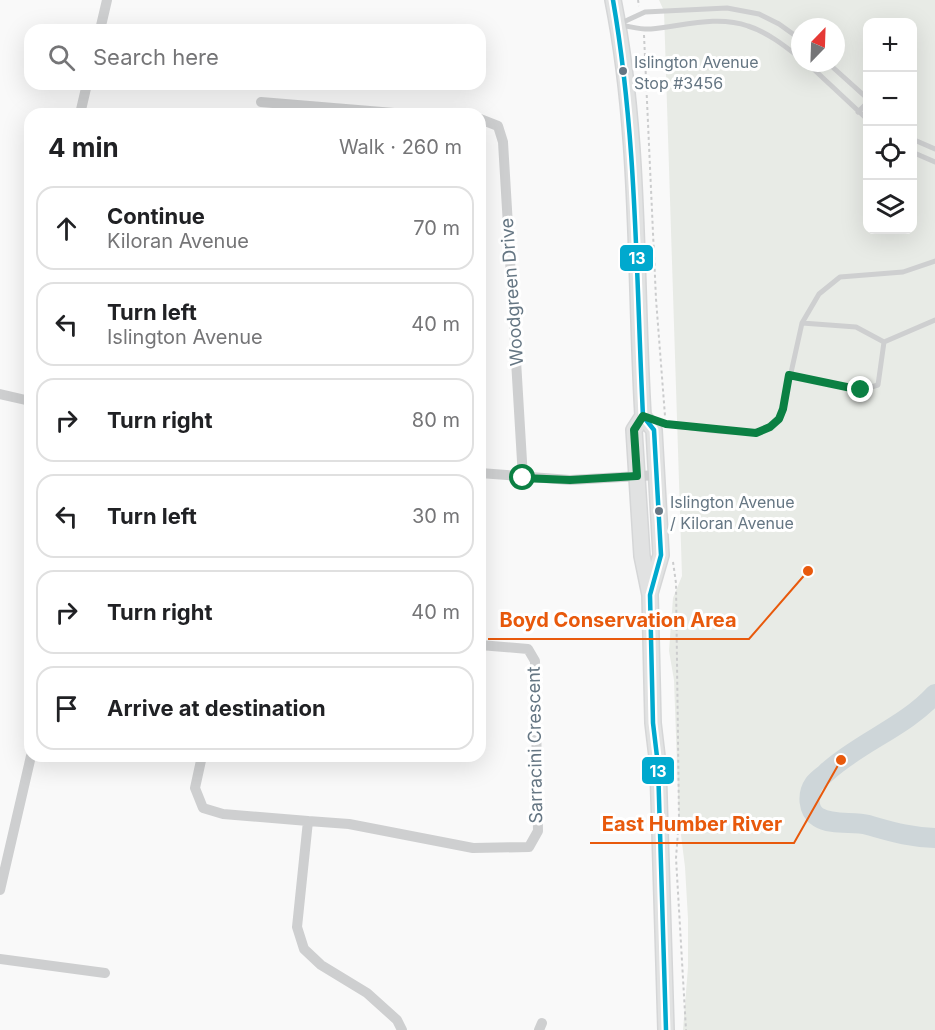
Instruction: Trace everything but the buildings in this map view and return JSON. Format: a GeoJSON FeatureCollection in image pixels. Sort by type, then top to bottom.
{"type":"FeatureCollection","features":[{"type":"Feature","properties":{"kind":"main road"},"geometry":{"type":"LineString","coordinates":[[613,0],[628,110],[636,237],[643,416],[634,430],[642,556],[650,595],[666,1030]]}},
{"type":"Feature","properties":{"kind":"main road"},"geometry":{"type":"LineString","coordinates":[[643,416],[654,430],[662,555],[650,595]]}},
{"type":"Feature","properties":{"kind":"street"},"geometry":{"type":"LineString","coordinates":[[101,24],[107,0]]}},
{"type":"Feature","properties":{"kind":"street"},"geometry":{"type":"LineString","coordinates":[[81,108],[86,90]]}},
{"type":"Feature","properties":{"kind":"street"},"geometry":{"type":"LineString","coordinates":[[261,102],[316,108]]}},
{"type":"Feature","properties":{"kind":"street","name":"Woodgreen Drive"},"geometry":{"type":"LineString","coordinates":[[486,121],[498,126],[503,142],[523,478]]}},
{"type":"Feature","properties":{"kind":"street"},"geometry":{"type":"LineString","coordinates":[[0,394],[24,400]]}},
{"type":"Feature","properties":{"kind":"street"},"geometry":{"type":"LineString","coordinates":[[486,474],[570,480],[657,475]]}},
{"type":"Feature","properties":{"kind":"street","name":"Sarracini Crescent"},"geometry":{"type":"LineString","coordinates":[[308,821],[349,824],[473,848],[529,847],[537,831],[535,661],[528,649],[486,646]]}},
{"type":"Feature","properties":{"kind":"street"},"geometry":{"type":"LineString","coordinates":[[0,890],[30,762]]}},
{"type":"Feature","properties":{"kind":"street"},"geometry":{"type":"LineString","coordinates":[[201,762],[195,788],[203,808],[223,814],[308,821],[297,927],[304,949],[321,964],[367,993],[397,1020],[402,1030]]}},
{"type":"Feature","properties":{"kind":"street"},"geometry":{"type":"LineString","coordinates":[[0,959],[105,973]]}},
{"type":"Feature","properties":{"kind":"lane"},"geometry":{"type":"LineString","coordinates":[[617,25],[645,12],[727,8],[759,14],[791,33]]}},
{"type":"Feature","properties":{"kind":"lane"},"geometry":{"type":"LineString","coordinates":[[617,25],[648,29],[728,22],[748,26],[769,36],[791,52]]}},
{"type":"Feature","properties":{"kind":"lane"},"geometry":{"type":"LineString","coordinates":[[816,72],[863,116]]}},
{"type":"Feature","properties":{"kind":"lane"},"geometry":{"type":"LineString","coordinates":[[837,72],[863,97]]}},
{"type":"Feature","properties":{"kind":"lane"},"geometry":{"type":"LineString","coordinates":[[858,112],[863,106]]}},
{"type":"Feature","properties":{"kind":"lane"},"geometry":{"type":"LineString","coordinates":[[917,142],[935,149]]}},
{"type":"Feature","properties":{"kind":"lane"},"geometry":{"type":"LineString","coordinates":[[917,154],[935,162]]}},
{"type":"Feature","properties":{"kind":"lane"},"geometry":{"type":"LineString","coordinates":[[643,416],[666,424],[756,433],[770,427],[779,419],[783,409],[802,323],[819,294],[840,277],[903,272],[935,261]]}},
{"type":"Feature","properties":{"kind":"lane"},"geometry":{"type":"LineString","coordinates":[[884,342],[935,320]]}},
{"type":"Feature","properties":{"kind":"lane"},"geometry":{"type":"LineString","coordinates":[[802,323],[856,327],[884,342]]}},
{"type":"Feature","properties":{"kind":"lane"},"geometry":{"type":"LineString","coordinates":[[789,375],[861,390],[878,385],[884,342]]}},
{"type":"Feature","properties":{"kind":"path"},"geometry":{"type":"LineString","coordinates":[[638,0],[639,6]]}},
{"type":"Feature","properties":{"kind":"path"},"geometry":{"type":"LineString","coordinates":[[646,45],[656,288],[666,424]]}},
{"type":"Feature","properties":{"kind":"path"},"geometry":{"type":"LineString","coordinates":[[673,562],[676,583],[678,784],[676,858],[686,1030]]}},
{"type":"Feature","properties":{"kind":"shaded area"},"geometry":{"type":"Polygon","coordinates":[[[659,0],[935,0],[935,1030],[683,1030],[688,967],[688,919],[679,819],[674,680],[669,651],[673,598],[682,576],[664,11],[659,0]]]}},
{"type":"Feature","properties":{"kind":"waterway"},"geometry":{"type":"LineString","coordinates":[[935,694],[910,716],[840,761],[815,782],[810,797],[812,811],[824,820],[862,824],[909,835],[935,838]]}},
{"type":"Feature","properties":{"kind":"transit line","name":"13"},"geometry":{"type":"LineString","coordinates":[[613,0],[621,52],[631,156],[643,416],[654,430],[661,555],[650,595],[666,1030]]}},
{"type":"Feature","properties":{"kind":"place","name":"Islington Avenue Stop #3456"},"geometry":{"type":"Point","coordinates":[623,71]}},
{"type":"Feature","properties":{"kind":"place","name":"Islington Avenue / Kiloran Avenue"},"geometry":{"type":"Point","coordinates":[659,511]}},
{"type":"Feature","properties":{"kind":"place","name":"Boyd Conservation Area"},"geometry":{"type":"Point","coordinates":[808,571]}},
{"type":"Feature","properties":{"kind":"place","name":"East Humber River"},"geometry":{"type":"Point","coordinates":[841,760]}},
{"type":"Feature","properties":{"kind":"route"},"geometry":{"type":"LineString","coordinates":[[523,478],[570,480],[637,476],[634,430],[643,416],[666,424],[756,433],[770,427],[779,419],[789,375],[861,390]]}}]}
